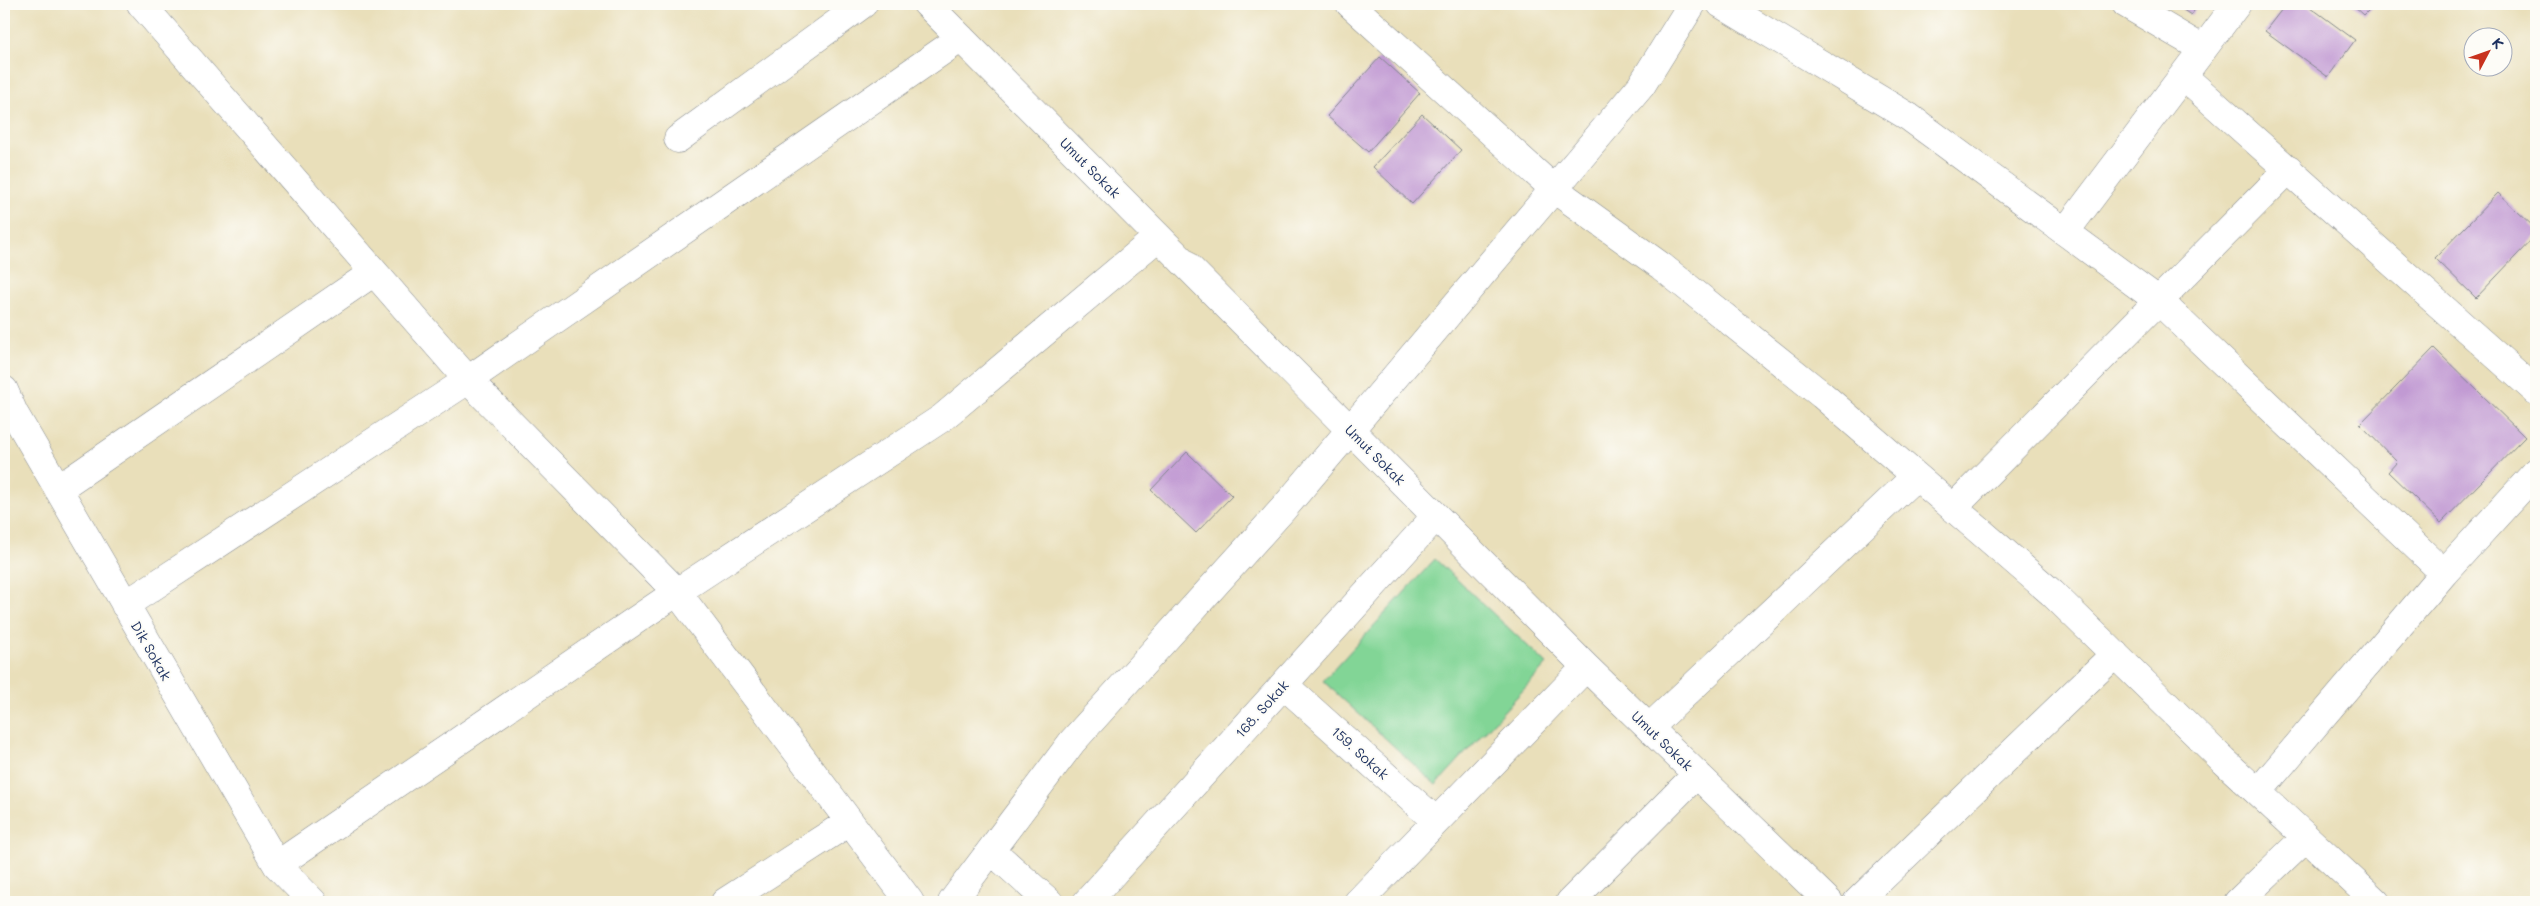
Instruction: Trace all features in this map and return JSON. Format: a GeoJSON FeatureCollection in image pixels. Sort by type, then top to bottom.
{"type":"FeatureCollection","features":[{"type":"Feature","properties":{"kind":"street"},"geometry":{"type":"LineString","coordinates":[[141,4],[468,380],[677,592],[910,902]]}},
{"type":"Feature","properties":{"kind":"street"},"geometry":{"type":"LineString","coordinates":[[678,139],[863,4]]}},
{"type":"Feature","properties":{"kind":"street","name":"Umut Sokak"},"geometry":{"type":"LineString","coordinates":[[927,4],[1586,667],[1829,902]]}},
{"type":"Feature","properties":{"kind":"street"},"geometry":{"type":"LineString","coordinates":[[1350,4],[1554,189],[1661,266],[1822,395],[2052,593],[2258,792],[2376,902]]}},
{"type":"Feature","properties":{"kind":"street"},"geometry":{"type":"LineString","coordinates":[[952,902],[1072,742],[1284,508],[1641,86],[1692,4]]}},
{"type":"Feature","properties":{"kind":"street"},"geometry":{"type":"LineString","coordinates":[[1721,4],[1909,117],[2159,300],[2444,573]]}},
{"type":"Feature","properties":{"kind":"street"},"geometry":{"type":"LineString","coordinates":[[2126,4],[2203,49]]}},
{"type":"Feature","properties":{"kind":"street"},"geometry":{"type":"LineString","coordinates":[[2065,232],[2237,4]]}},
{"type":"Feature","properties":{"kind":"street"},"geometry":{"type":"LineString","coordinates":[[125,605],[468,380],[961,38]]}},
{"type":"Feature","properties":{"kind":"street"},"geometry":{"type":"LineString","coordinates":[[2183,76],[2536,391]]}},
{"type":"Feature","properties":{"kind":"street"},"geometry":{"type":"LineString","coordinates":[[1953,508],[2289,169]]}},
{"type":"Feature","properties":{"kind":"street"},"geometry":{"type":"LineString","coordinates":[[276,865],[677,592],[942,418],[1158,237]]}},
{"type":"Feature","properties":{"kind":"street"},"geometry":{"type":"LineString","coordinates":[[58,489],[374,272]]}},
{"type":"Feature","properties":{"kind":"street","name":"Dik Sokak"},"geometry":{"type":"LineString","coordinates":[[4,390],[14,413],[276,865],[313,902]]}},
{"type":"Feature","properties":{"kind":"street"},"geometry":{"type":"LineString","coordinates":[[2258,792],[2444,573],[2536,472]]}},
{"type":"Feature","properties":{"kind":"street"},"geometry":{"type":"LineString","coordinates":[[1649,728],[1916,476]]}},
{"type":"Feature","properties":{"kind":"street","name":"168. Sokak"},"geometry":{"type":"LineString","coordinates":[[1087,902],[1436,516]]}},
{"type":"Feature","properties":{"kind":"street"},"geometry":{"type":"LineString","coordinates":[[1857,902],[2115,654]]}},
{"type":"Feature","properties":{"kind":"street"},"geometry":{"type":"LineString","coordinates":[[1358,902],[1586,667]]}},
{"type":"Feature","properties":{"kind":"street","name":"159. Sokak"},"geometry":{"type":"LineString","coordinates":[[1284,684],[1436,821]]}},
{"type":"Feature","properties":{"kind":"street"},"geometry":{"type":"LineString","coordinates":[[1570,902],[1697,774]]}},
{"type":"Feature","properties":{"kind":"street"},"geometry":{"type":"LineString","coordinates":[[725,902],[849,822]]}},
{"type":"Feature","properties":{"kind":"street"},"geometry":{"type":"LineString","coordinates":[[2238,902],[2306,837]]}},
{"type":"Feature","properties":{"kind":"street"},"geometry":{"type":"LineString","coordinates":[[991,850],[1049,902]]}},
{"type":"Feature","properties":{"kind":"green space"},"geometry":{"type":"Polygon","coordinates":[[[1435,559],[1547,664],[1436,785],[1323,681],[1435,559]]]}},
{"type":"Feature","properties":{"kind":"building"},"geometry":{"type":"Polygon","coordinates":[[[2174,4],[2199,4],[2191,15],[2174,4]]]}},
{"type":"Feature","properties":{"kind":"building"},"geometry":{"type":"Polygon","coordinates":[[[2286,4],[2306,4],[2355,40],[2328,77],[2265,31],[2286,4]]]}},
{"type":"Feature","properties":{"kind":"building"},"geometry":{"type":"Polygon","coordinates":[[[2352,4],[2375,4],[2364,15],[2352,4]]]}},
{"type":"Feature","properties":{"kind":"building"},"geometry":{"type":"Polygon","coordinates":[[[1380,57],[1420,93],[1368,152],[1327,116],[1380,57]]]}},
{"type":"Feature","properties":{"kind":"building"},"geometry":{"type":"Polygon","coordinates":[[[1422,114],[1461,150],[1412,204],[1373,167],[1422,114]]]}},
{"type":"Feature","properties":{"kind":"building"},"geometry":{"type":"Polygon","coordinates":[[[2498,193],[2536,229],[2536,235],[2476,298],[2435,258],[2498,193]]]}},
{"type":"Feature","properties":{"kind":"building"},"geometry":{"type":"Polygon","coordinates":[[[2434,348],[2525,437],[2441,523],[2388,472],[2397,462],[2360,424],[2434,348]]]}},
{"type":"Feature","properties":{"kind":"building"},"geometry":{"type":"Polygon","coordinates":[[[1187,452],[1232,496],[1196,533],[1151,490],[1187,452]]]}}]}
